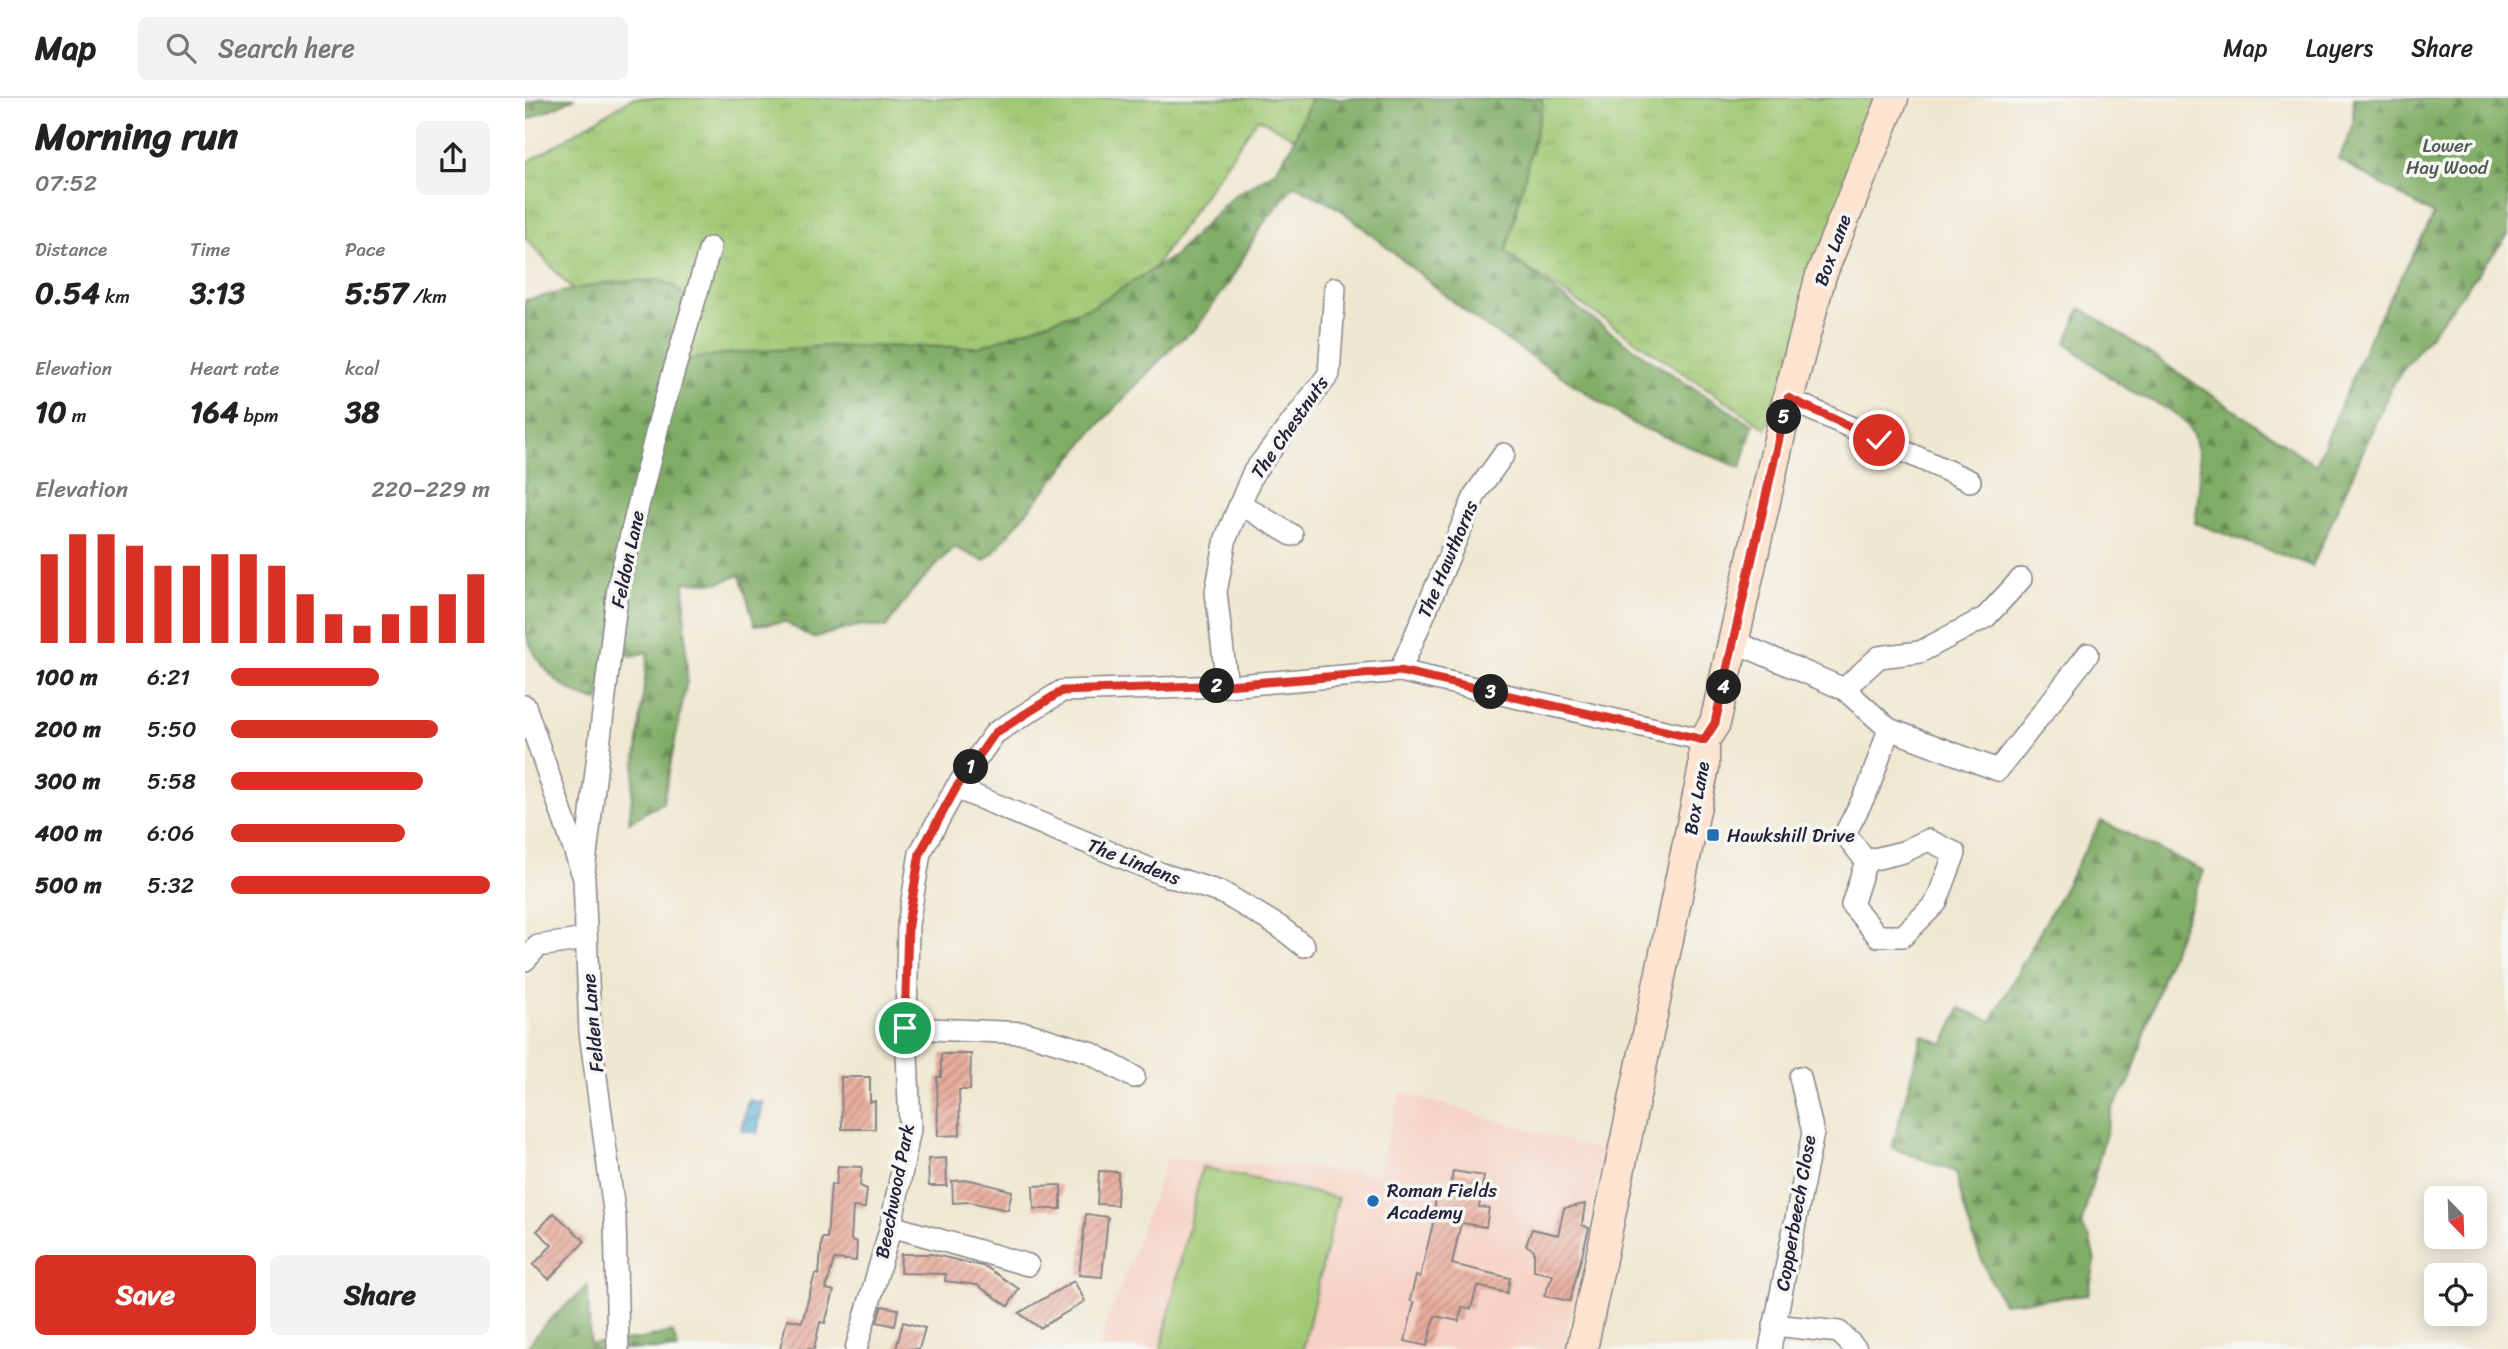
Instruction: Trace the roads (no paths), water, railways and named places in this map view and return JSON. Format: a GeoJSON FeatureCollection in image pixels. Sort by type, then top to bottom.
{"type":"FeatureCollection","features":[{"type":"Feature","properties":{"kind":"main road","name":"Box Lane"},"geometry":{"type":"LineString","coordinates":[[1582,1349],[1704,767],[1704,740],[1715,723],[1735,642],[1788,398],[1821,275],[1893,98]]}},
{"type":"Feature","properties":{"kind":"street","name":"Feldon Lane"},"geometry":{"type":"LineString","coordinates":[[584,878],[618,587],[660,418],[710,248]]}},
{"type":"Feature","properties":{"kind":"street","name":"The Chestnuts"},"geometry":{"type":"LineString","coordinates":[[1227,685],[1216,592],[1226,538],[1253,473],[1329,374],[1335,288]]}},
{"type":"Feature","properties":{"kind":"street"},"geometry":{"type":"LineString","coordinates":[[1788,398],[1970,481]]}},
{"type":"Feature","properties":{"kind":"street","name":"The Hawthorns"},"geometry":{"type":"LineString","coordinates":[[1400,671],[1476,493],[1504,454]]}},
{"type":"Feature","properties":{"kind":"street"},"geometry":{"type":"LineString","coordinates":[[1240,504],[1292,536]]}},
{"type":"Feature","properties":{"kind":"street"},"geometry":{"type":"LineString","coordinates":[[1844,690],[1879,657],[1920,652],[1986,617],[2021,579]]}},
{"type":"Feature","properties":{"kind":"street"},"geometry":{"type":"LineString","coordinates":[[1735,642],[1844,690],[1889,729],[1998,770],[2088,654]]}},
{"type":"Feature","properties":{"kind":"street","name":"Beechwood Park"},"geometry":{"type":"LineString","coordinates":[[856,1349],[891,1226],[910,1129],[905,1028],[908,925],[920,853],[956,788],[995,733],[1062,691],[1227,685],[1400,671],[1704,740]]}},
{"type":"Feature","properties":{"kind":"street","name":"Felden Lane"},"geometry":{"type":"LineString","coordinates":[[525,706],[584,878],[590,1032],[615,1217],[618,1349]]}},
{"type":"Feature","properties":{"kind":"street"},"geometry":{"type":"LineString","coordinates":[[1866,861],[1846,834],[1869,787],[1889,729]]}},
{"type":"Feature","properties":{"kind":"street","name":"The Lindens"},"geometry":{"type":"LineString","coordinates":[[956,788],[1162,874],[1223,893],[1280,927],[1304,946]]}},
{"type":"Feature","properties":{"kind":"street"},"geometry":{"type":"LineString","coordinates":[[1928,839],[1955,853],[1936,903],[1903,936],[1878,936],[1852,905],[1866,861],[1903,852],[1928,839]]}},
{"type":"Feature","properties":{"kind":"street"},"geometry":{"type":"LineString","coordinates":[[525,960],[538,946],[586,939]]}},
{"type":"Feature","properties":{"kind":"street"},"geometry":{"type":"LineString","coordinates":[[905,1028],[1026,1033],[1089,1052],[1134,1077]]}},
{"type":"Feature","properties":{"kind":"street","name":"Copperbeech Close"},"geometry":{"type":"LineString","coordinates":[[1770,1349],[1813,1133],[1800,1077]]}},
{"type":"Feature","properties":{"kind":"street"},"geometry":{"type":"LineString","coordinates":[[891,1226],[1028,1265]]}},
{"type":"Feature","properties":{"kind":"street"},"geometry":{"type":"LineString","coordinates":[[1774,1325],[1839,1332],[1856,1349]]}},
{"type":"Feature","properties":{"kind":"water"},"geometry":{"type":"Polygon","coordinates":[[[748,1100],[763,1103],[757,1133],[741,1130],[748,1100]]]}},
{"type":"Feature","properties":{"kind":"place","name":"Hawkshill Drive"},"geometry":{"type":"Point","coordinates":[1713,835]}},
{"type":"Feature","properties":{"kind":"place","name":"Roman Fields Academy"},"geometry":{"type":"Point","coordinates":[1373,1201]}},
{"type":"Feature","properties":{"kind":"park label","name":"Lower Hay Wood"},"geometry":{"type":"Point","coordinates":[2447,156]}}]}
